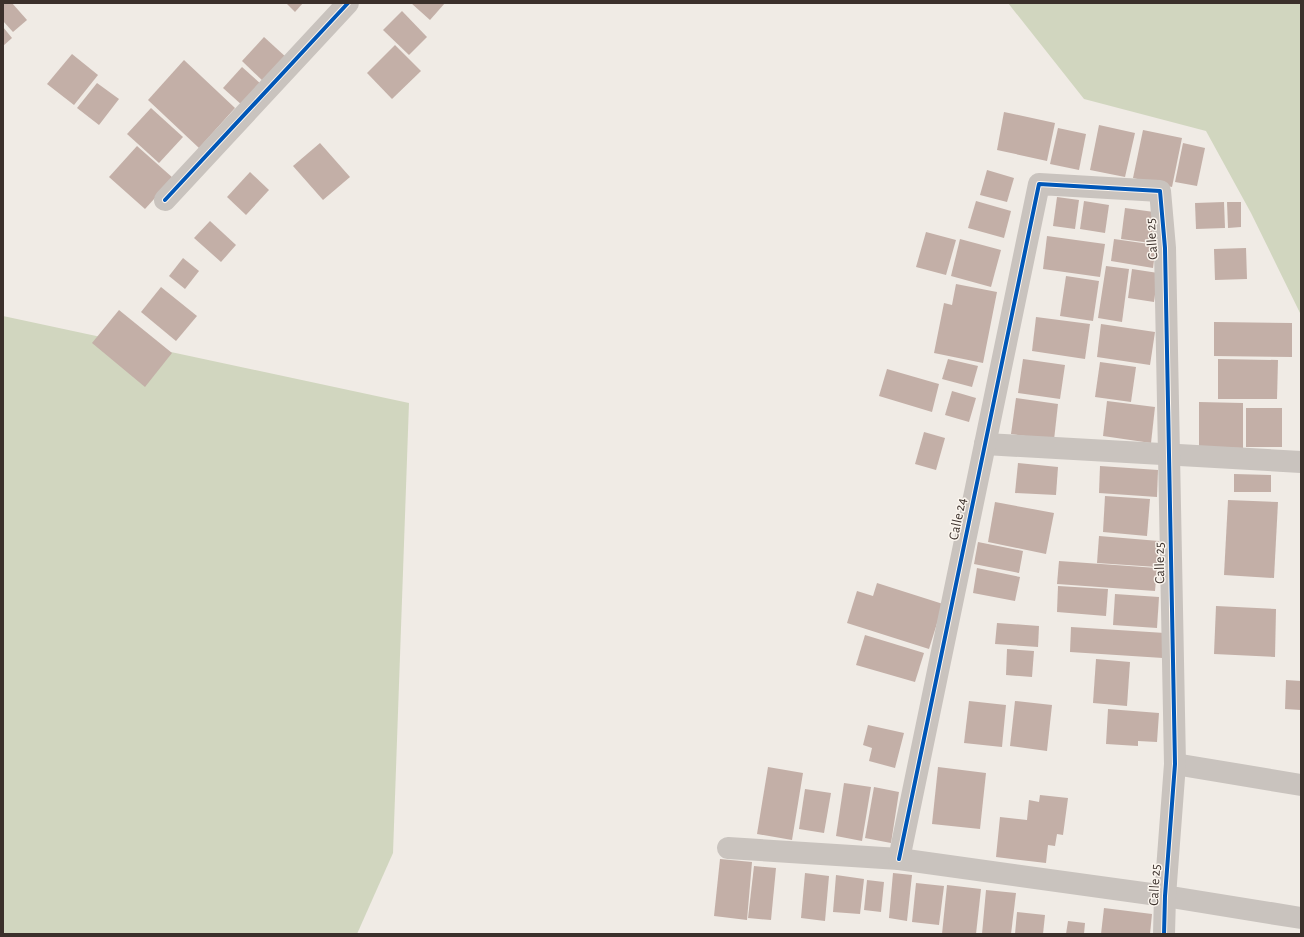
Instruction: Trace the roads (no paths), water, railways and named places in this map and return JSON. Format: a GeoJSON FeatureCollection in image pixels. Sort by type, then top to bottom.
{"type":"FeatureCollection","features":[{"type":"Feature","properties":{"kind":"street"},"geometry":{"type":"LineString","coordinates":[[165,200],[348,3]]}},
{"type":"Feature","properties":{"kind":"street","name":"Calle 25"},"geometry":{"type":"LineString","coordinates":[[1039,184],[1160,191],[1165,248],[1175,764],[1164,896],[1164,934]]}},
{"type":"Feature","properties":{"kind":"street","name":"Calle 24"},"geometry":{"type":"LineString","coordinates":[[899,859],[1039,184]]}},
{"type":"Feature","properties":{"kind":"street"},"geometry":{"type":"LineString","coordinates":[[985,444],[1301,462]]}},
{"type":"Feature","properties":{"kind":"street"},"geometry":{"type":"LineString","coordinates":[[1175,764],[1301,785]]}},
{"type":"Feature","properties":{"kind":"street"},"geometry":{"type":"LineString","coordinates":[[728,848],[899,859],[1164,896],[1301,918]]}}]}
